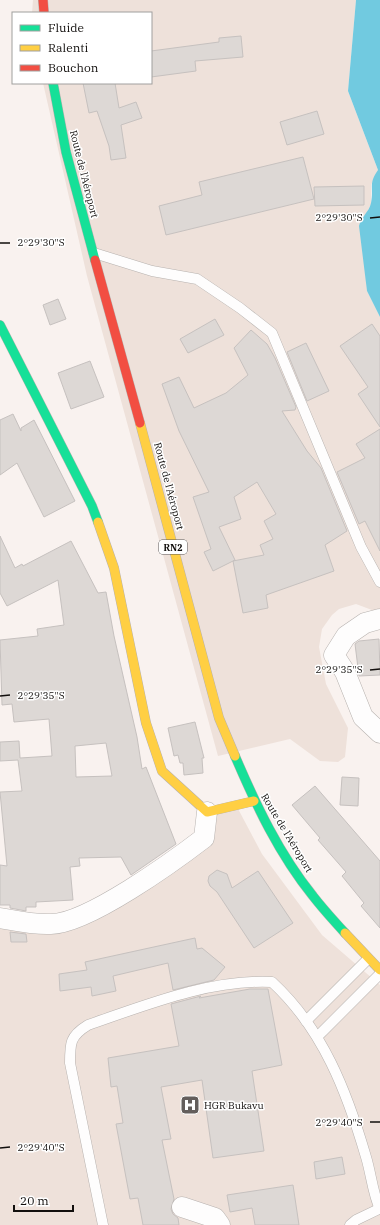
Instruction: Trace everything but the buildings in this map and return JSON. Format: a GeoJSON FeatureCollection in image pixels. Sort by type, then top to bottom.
{"type":"FeatureCollection","features":[{"type":"Feature","properties":{"kind":"main road"},"geometry":{"type":"LineString","coordinates":[[43,0],[44,12]]}},
{"type":"Feature","properties":{"kind":"main road","name":"Route de l'Aéroport"},"geometry":{"type":"LineString","coordinates":[[53,84],[66,152],[156,480],[219,718],[254,801],[280,848],[312,895],[368,959],[380,970]]}},
{"type":"Feature","properties":{"kind":"main road"},"geometry":{"type":"LineString","coordinates":[[0,325],[92,506],[114,568],[146,723],[162,770],[187,795],[208,812],[254,801]]}},
{"type":"Feature","properties":{"kind":"street"},"geometry":{"type":"LineString","coordinates":[[380,619],[365,624],[346,636],[334,655],[345,672],[363,717],[380,733]]}},
{"type":"Feature","properties":{"kind":"street"},"geometry":{"type":"LineString","coordinates":[[0,918],[53,924],[80,917],[161,870],[204,838],[208,812]]}},
{"type":"Feature","properties":{"kind":"street"},"geometry":{"type":"LineString","coordinates":[[182,1207],[215,1218],[220,1225]]}},
{"type":"Feature","properties":{"kind":"lane"},"geometry":{"type":"LineString","coordinates":[[94,253],[152,271],[197,279],[240,308],[272,333],[361,547],[380,582]]}},
{"type":"Feature","properties":{"kind":"lane"},"geometry":{"type":"LineString","coordinates":[[306,1021],[368,959]]}},
{"type":"Feature","properties":{"kind":"lane"},"geometry":{"type":"LineString","coordinates":[[318,1036],[380,974]]}},
{"type":"Feature","properties":{"kind":"lane"},"geometry":{"type":"LineString","coordinates":[[103,1225],[70,1063],[70,1043],[77,1032],[88,1025],[187,993],[250,981],[272,982],[292,1000],[318,1036],[344,1088],[366,1156],[380,1209],[356,1220],[350,1225]]}},
{"type":"Feature","properties":{"kind":"shaded area"},"geometry":{"type":"Polygon","coordinates":[[[33,0],[356,0],[348,91],[378,170],[371,185],[371,204],[366,214],[361,219],[367,291],[380,317],[380,613],[356,604],[339,609],[332,615],[322,629],[319,647],[326,684],[348,728],[345,757],[338,762],[320,761],[290,739],[218,756],[87,276],[43,84],[152,84],[152,12],[32,12],[33,0]]]}},
{"type":"Feature","properties":{"kind":"shaded area","name":"HGR Bukavu"},"geometry":{"type":"Polygon","coordinates":[[[236,805],[262,854],[322,935],[380,985],[380,1225],[0,1225],[0,920],[53,924],[204,838],[207,812],[236,805]]]}},
{"type":"Feature","properties":{"kind":"water"},"geometry":{"type":"Polygon","coordinates":[[[356,0],[380,0],[380,317],[367,291],[359,226],[361,220],[369,209],[372,198],[372,183],[378,170],[348,91],[356,0]]]}},
{"type":"Feature","properties":{"kind":"traffic: fast"},"geometry":{"type":"LineString","coordinates":[[53,84],[66,152],[95,260]]}},
{"type":"Feature","properties":{"kind":"traffic: fast"},"geometry":{"type":"LineString","coordinates":[[0,325],[92,506],[98,522]]}},
{"type":"Feature","properties":{"kind":"traffic: fast"},"geometry":{"type":"LineString","coordinates":[[235,756],[269,829],[289,863],[317,901],[345,933]]}},
{"type":"Feature","properties":{"kind":"traffic: slow"},"geometry":{"type":"LineString","coordinates":[[140,423],[219,718],[235,756]]}},
{"type":"Feature","properties":{"kind":"traffic: slow"},"geometry":{"type":"LineString","coordinates":[[98,522],[114,568],[146,723],[162,771],[207,812],[254,801]]}},
{"type":"Feature","properties":{"kind":"traffic: slow"},"geometry":{"type":"LineString","coordinates":[[345,933],[380,970]]}},
{"type":"Feature","properties":{"kind":"traffic: jam"},"geometry":{"type":"LineString","coordinates":[[43,0],[44,12]]}},
{"type":"Feature","properties":{"kind":"traffic: jam"},"geometry":{"type":"LineString","coordinates":[[95,260],[140,423]]}},
{"type":"Feature","properties":{"kind":"place","name":"HGR Bukavu"},"geometry":{"type":"Point","coordinates":[190,1105]}}]}
